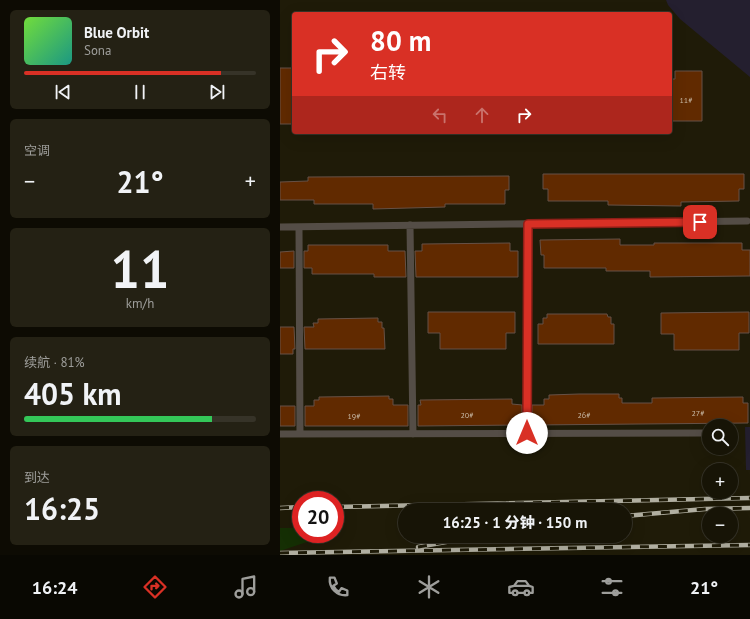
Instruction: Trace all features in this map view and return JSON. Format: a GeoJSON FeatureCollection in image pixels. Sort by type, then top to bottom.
{"type":"FeatureCollection","features":[{"type":"Feature","properties":{"kind":"lane"},"geometry":{"type":"LineString","coordinates":[[280,228],[747,221]]}},
{"type":"Feature","properties":{"kind":"lane"},"geometry":{"type":"LineString","coordinates":[[527,433],[528,224]]}},
{"type":"Feature","properties":{"kind":"lane"},"geometry":{"type":"LineString","coordinates":[[410,225],[413,434]]}},
{"type":"Feature","properties":{"kind":"lane"},"geometry":{"type":"LineString","coordinates":[[299,227],[300,434]]}},
{"type":"Feature","properties":{"kind":"lane"},"geometry":{"type":"LineString","coordinates":[[280,434],[702,433]]}},
{"type":"Feature","properties":{"kind":"shaded area"},"geometry":{"type":"Polygon","coordinates":[[[666,0],[750,0],[750,77],[680,19],[668,5],[666,0]]]}},
{"type":"Feature","properties":{"kind":"shaded area"},"geometry":{"type":"Polygon","coordinates":[[[745,427],[750,427],[750,470],[746,470],[745,427]]]}},
{"type":"Feature","properties":{"kind":"green space"},"geometry":{"type":"Polygon","coordinates":[[[280,528],[292,528],[292,543],[304,543],[280,551],[280,528]]]}},
{"type":"Feature","properties":{"kind":"building"},"geometry":{"type":"Polygon","coordinates":[[[280,68],[292,68],[292,124],[280,124],[280,68]]]}},
{"type":"Feature","properties":{"kind":"building"},"geometry":{"type":"Polygon","coordinates":[[[675,71],[702,71],[702,121],[672,121],[672,79],[675,79],[675,71]]]}},
{"type":"Feature","properties":{"kind":"building"},"geometry":{"type":"Polygon","coordinates":[[[543,174],[744,174],[744,189],[739,189],[739,201],[681,202],[681,206],[608,205],[608,201],[548,201],[548,189],[543,189],[543,174]]]}},
{"type":"Feature","properties":{"kind":"building"},"geometry":{"type":"Polygon","coordinates":[[[509,176],[509,190],[505,190],[505,204],[445,204],[445,207],[373,209],[373,204],[314,204],[314,200],[280,200],[280,182],[308,181],[308,177],[509,176]]]}},
{"type":"Feature","properties":{"kind":"building"},"geometry":{"type":"Polygon","coordinates":[[[620,239],[620,245],[654,245],[654,243],[742,243],[742,250],[750,250],[750,276],[650,277],[650,271],[606,271],[606,268],[544,268],[544,255],[541,255],[540,240],[620,239]]]}},
{"type":"Feature","properties":{"kind":"building"},"geometry":{"type":"Polygon","coordinates":[[[510,243],[510,251],[518,251],[518,277],[416,277],[415,251],[422,251],[422,244],[510,243]]]}},
{"type":"Feature","properties":{"kind":"building"},"geometry":{"type":"Polygon","coordinates":[[[308,245],[388,245],[388,251],[405,251],[406,277],[374,277],[374,274],[312,274],[312,268],[304,268],[304,251],[308,251],[308,245]]]}},
{"type":"Feature","properties":{"kind":"building"},"geometry":{"type":"Polygon","coordinates":[[[294,251],[294,268],[280,268],[280,252],[294,251]]]}},
{"type":"Feature","properties":{"kind":"building"},"geometry":{"type":"Polygon","coordinates":[[[428,312],[515,312],[515,333],[506,333],[506,349],[440,349],[440,333],[428,333],[428,312]]]}},
{"type":"Feature","properties":{"kind":"building"},"geometry":{"type":"Polygon","coordinates":[[[749,312],[749,333],[739,333],[739,350],[674,350],[674,334],[661,334],[661,313],[749,312]]]}},
{"type":"Feature","properties":{"kind":"building"},"geometry":{"type":"Polygon","coordinates":[[[547,314],[607,314],[608,317],[611,317],[611,324],[614,324],[614,344],[538,344],[538,324],[543,324],[543,318],[547,318],[547,314]]]}},
{"type":"Feature","properties":{"kind":"building"},"geometry":{"type":"Polygon","coordinates":[[[378,318],[378,322],[382,322],[382,328],[384,328],[385,349],[305,349],[304,327],[314,327],[313,323],[318,323],[318,319],[378,318]]]}},
{"type":"Feature","properties":{"kind":"building"},"geometry":{"type":"Polygon","coordinates":[[[280,327],[294,327],[295,349],[293,349],[293,354],[280,354],[280,327]]]}},
{"type":"Feature","properties":{"kind":"building"},"geometry":{"type":"Polygon","coordinates":[[[619,394],[619,398],[622,398],[622,403],[652,403],[652,398],[743,397],[743,403],[748,403],[748,423],[738,423],[738,419],[702,419],[702,423],[532,425],[532,405],[544,405],[544,399],[549,399],[549,395],[619,394]]]}},
{"type":"Feature","properties":{"kind":"building"},"geometry":{"type":"Polygon","coordinates":[[[389,396],[389,399],[393,399],[393,405],[408,405],[408,426],[305,426],[305,406],[314,406],[314,400],[319,400],[319,397],[389,396]]]}},
{"type":"Feature","properties":{"kind":"building"},"geometry":{"type":"Polygon","coordinates":[[[512,399],[512,404],[522,405],[522,425],[418,426],[418,405],[421,405],[420,400],[512,399]]]}},
{"type":"Feature","properties":{"kind":"building"},"geometry":{"type":"Polygon","coordinates":[[[280,406],[295,406],[295,426],[280,426],[280,406]]]}},
{"type":"Feature","properties":{"kind":"railway"},"geometry":{"type":"LineString","coordinates":[[344,507],[750,498]]}},
{"type":"Feature","properties":{"kind":"railway"},"geometry":{"type":"LineString","coordinates":[[280,508],[292,507]]}},
{"type":"Feature","properties":{"kind":"railway"},"geometry":{"type":"LineString","coordinates":[[632,515],[705,509],[750,508]]}},
{"type":"Feature","properties":{"kind":"railway"},"geometry":{"type":"LineString","coordinates":[[418,547],[440,543]]}},
{"type":"Feature","properties":{"kind":"railway"},"geometry":{"type":"LineString","coordinates":[[280,553],[750,545]]}},
{"type":"Feature","properties":{"kind":"route"},"geometry":{"type":"LineString","coordinates":[[527,433],[528,224],[700,222]]}}]}
